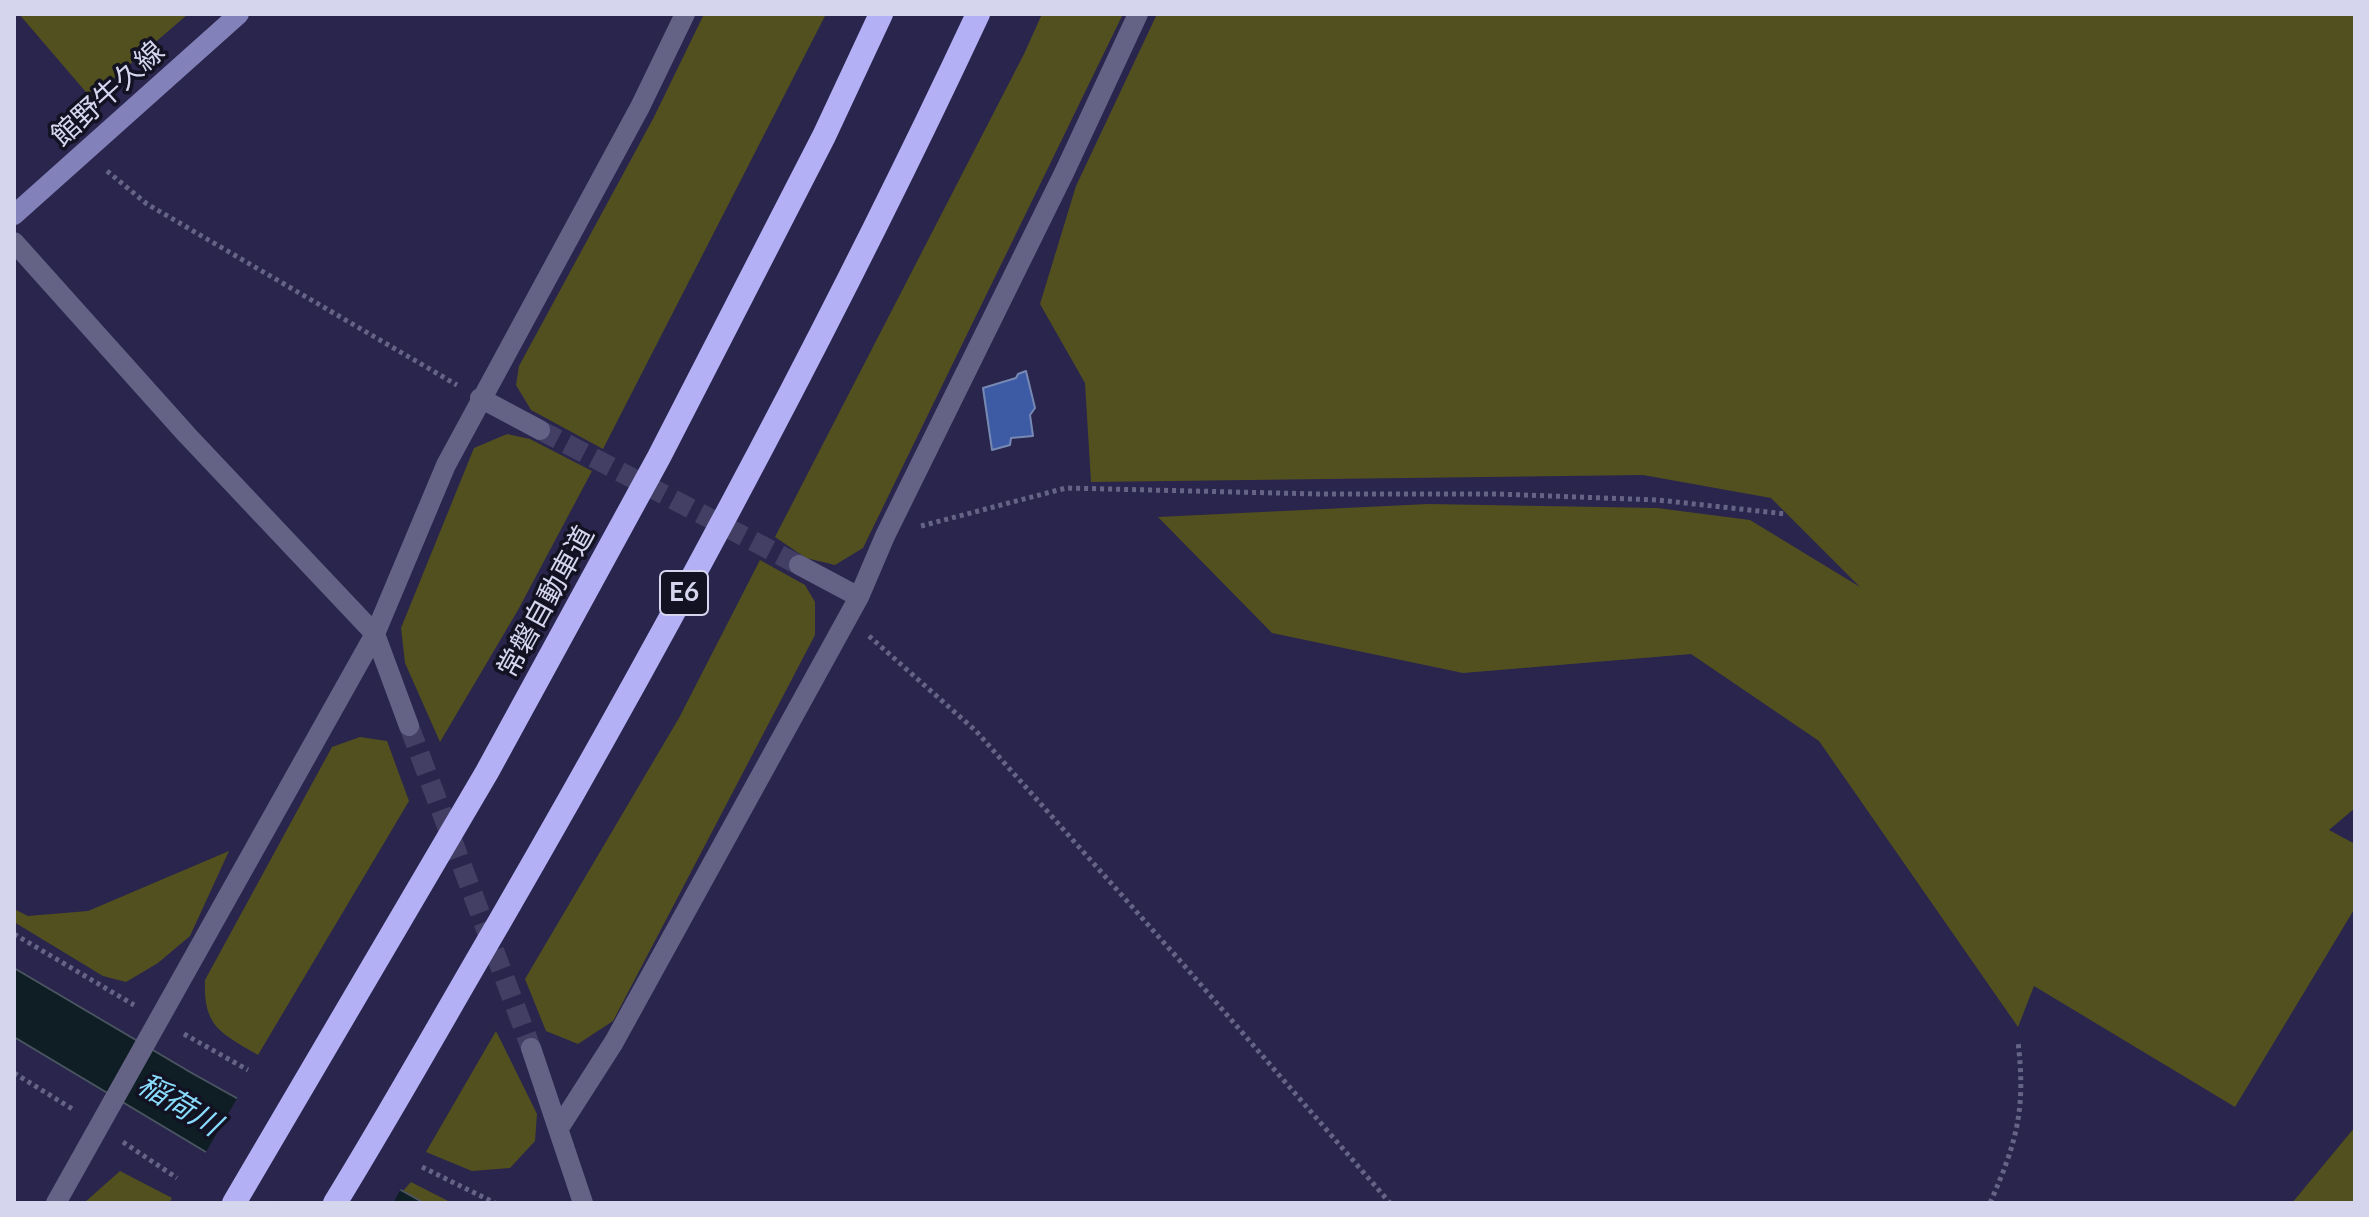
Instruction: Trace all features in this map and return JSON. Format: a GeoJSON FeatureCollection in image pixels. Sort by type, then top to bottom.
{"type":"FeatureCollection","features":[{"type":"Feature","properties":{"kind":"highway","name":"常磐自動車道"},"geometry":{"type":"LineString","coordinates":[[237,1199],[487,772],[659,457],[824,136],[881,14]]}},
{"type":"Feature","properties":{"kind":"highway","name":"E6"},"geometry":{"type":"LineString","coordinates":[[335,1203],[565,808],[740,490],[909,161],[978,14]]}},
{"type":"Feature","properties":{"kind":"main road","name":"館野牛久線"},"geometry":{"type":"LineString","coordinates":[[14,215],[239,14]]}},
{"type":"Feature","properties":{"kind":"street"},"geometry":{"type":"LineString","coordinates":[[56,1203],[375,634],[446,465],[640,107],[685,14]]}},
{"type":"Feature","properties":{"kind":"street"},"geometry":{"type":"LineString","coordinates":[[559,1128],[614,1042],[859,597],[885,536],[1064,173],[1138,14]]}},
{"type":"Feature","properties":{"kind":"street"},"geometry":{"type":"LineString","coordinates":[[14,242],[187,435],[375,634],[409,726]]}},
{"type":"Feature","properties":{"kind":"street"},"geometry":{"type":"LineString","coordinates":[[480,398],[540,430]]}},
{"type":"Feature","properties":{"kind":"street"},"geometry":{"type":"LineString","coordinates":[[799,565],[859,597]]}},
{"type":"Feature","properties":{"kind":"street"},"geometry":{"type":"LineString","coordinates":[[531,1048],[583,1203]]}},
{"type":"Feature","properties":{"kind":"path"},"geometry":{"type":"LineString","coordinates":[[88,150],[105,169],[147,204],[480,398]]}},
{"type":"Feature","properties":{"kind":"path"},"geometry":{"type":"LineString","coordinates":[[885,536],[1066,488],[1541,495],[1658,500],[1786,514]]}},
{"type":"Feature","properties":{"kind":"path"},"geometry":{"type":"LineString","coordinates":[[848,617],[976,731],[1390,1203]]}},
{"type":"Feature","properties":{"kind":"path"},"geometry":{"type":"LineString","coordinates":[[14,934],[157,1026],[248,1070]]}},
{"type":"Feature","properties":{"kind":"path"},"geometry":{"type":"LineString","coordinates":[[1990,1203],[2011,1156],[2017,1126],[2023,1081],[2018,1042]]}},
{"type":"Feature","properties":{"kind":"path"},"geometry":{"type":"LineString","coordinates":[[422,1167],[495,1203]]}},
{"type":"Feature","properties":{"kind":"shaded area"},"geometry":{"type":"Polygon","coordinates":[[[19,14],[188,14],[91,98],[19,14]]]}},
{"type":"Feature","properties":{"kind":"shaded area"},"geometry":{"type":"Polygon","coordinates":[[[704,14],[826,14],[603,449],[531,410],[516,385],[519,366],[654,117],[704,14]]]}},
{"type":"Feature","properties":{"kind":"shaded area"},"geometry":{"type":"Polygon","coordinates":[[[1042,14],[1123,14],[863,548],[835,565],[806,558],[775,537],[1042,14]]]}},
{"type":"Feature","properties":{"kind":"shaded area"},"geometry":{"type":"Polygon","coordinates":[[[1157,14],[2355,14],[2355,808],[2329,830],[2355,844],[2355,908],[2235,1107],[2034,986],[2018,1027],[1819,741],[1691,654],[1463,673],[1272,633],[1158,517],[1428,504],[1657,508],[1750,520],[1860,587],[1771,498],[1643,475],[1091,482],[1085,383],[1040,304],[1076,186],[1157,14]]]}},
{"type":"Feature","properties":{"kind":"shaded area"},"geometry":{"type":"Polygon","coordinates":[[[507,434],[530,439],[592,471],[518,610],[440,742],[405,663],[401,628],[474,448],[507,434]]]}},
{"type":"Feature","properties":{"kind":"shaded area"},"geometry":{"type":"Polygon","coordinates":[[[760,560],[805,585],[815,602],[815,635],[613,1021],[578,1044],[546,1031],[525,979],[679,718],[760,560]]]}},
{"type":"Feature","properties":{"kind":"shaded area"},"geometry":{"type":"Polygon","coordinates":[[[360,737],[387,741],[409,801],[258,1055],[224,1034],[211,1019],[205,996],[205,980],[332,747],[360,737]]]}},
{"type":"Feature","properties":{"kind":"shaded area"},"geometry":{"type":"Polygon","coordinates":[[[229,851],[190,936],[158,963],[126,982],[103,976],[14,922],[14,909],[28,916],[88,911],[229,851]]]}},
{"type":"Feature","properties":{"kind":"shaded area"},"geometry":{"type":"Polygon","coordinates":[[[496,1031],[537,1114],[535,1141],[510,1168],[472,1171],[426,1152],[496,1031]]]}},
{"type":"Feature","properties":{"kind":"shaded area"},"geometry":{"type":"Polygon","coordinates":[[[2355,1127],[2355,1203],[2292,1203],[2355,1127]]]}},
{"type":"Feature","properties":{"kind":"shaded area"},"geometry":{"type":"Polygon","coordinates":[[[120,1171],[172,1198],[169,1203],[84,1203],[120,1171]]]}},
{"type":"Feature","properties":{"kind":"shaded area"},"geometry":{"type":"Polygon","coordinates":[[[411,1182],[452,1203],[424,1203],[403,1191],[411,1182]]]}},
{"type":"Feature","properties":{"kind":"water","name":"稲荷川"},"geometry":{"type":"Polygon","coordinates":[[[14,968],[190,1072],[424,1203],[291,1203],[14,1037],[14,968]]]}},
{"type":"Feature","properties":{"kind":"pier"},"geometry":{"type":"Polygon","coordinates":[[[239,1095],[402,1187],[393,1203],[283,1203],[203,1157],[239,1095]]]}},
{"type":"Feature","properties":{"kind":"building"},"geometry":{"type":"Polygon","coordinates":[[[1026,371],[1035,408],[1030,415],[1033,436],[1011,438],[1010,445],[992,450],[983,388],[1016,378],[1026,371]]]}},
{"type":"Feature","properties":{"kind":"tunnel"},"geometry":{"type":"LineString","coordinates":[[540,430],[799,565]]}},
{"type":"Feature","properties":{"kind":"tunnel"},"geometry":{"type":"LineString","coordinates":[[409,726],[531,1048]]}}]}
